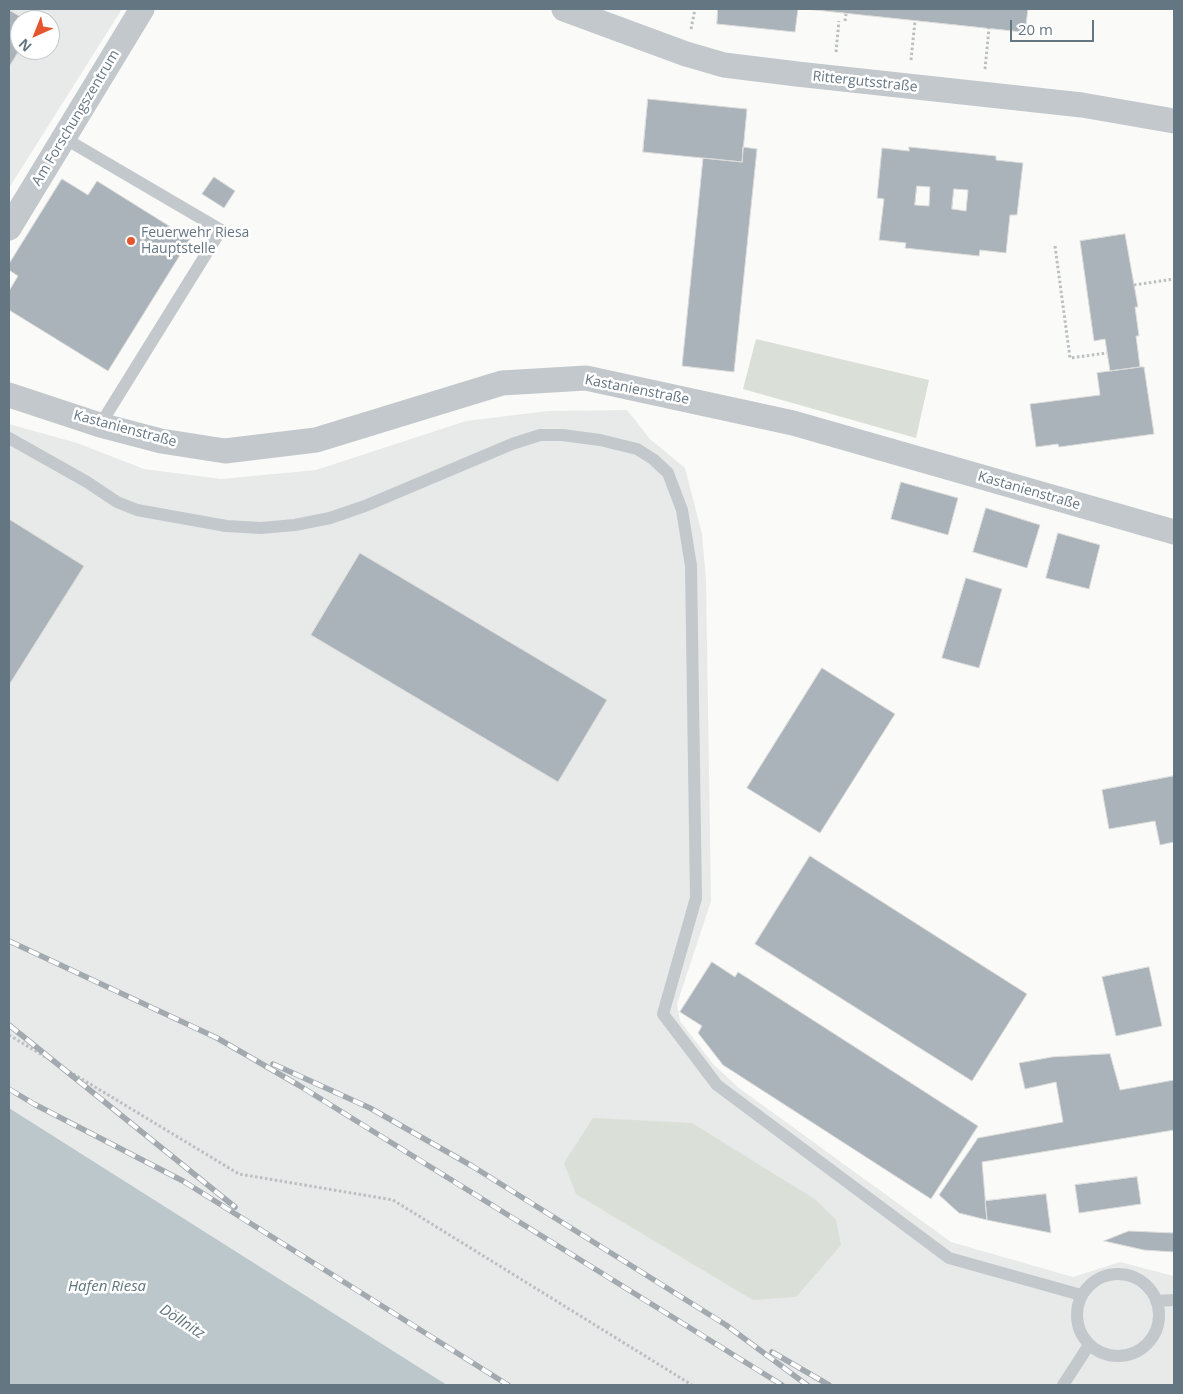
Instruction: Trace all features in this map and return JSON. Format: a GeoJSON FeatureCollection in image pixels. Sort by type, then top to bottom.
{"type":"FeatureCollection","features":[{"type":"Feature","properties":{"kind":"street","name":"Am Forschungszentrum"},"geometry":{"type":"LineString","coordinates":[[9,228],[142,9]]}},
{"type":"Feature","properties":{"kind":"street","name":"Rittergutsstraße"},"geometry":{"type":"LineString","coordinates":[[573,10],[686,54],[724,65],[1082,105],[1174,120]]}},
{"type":"Feature","properties":{"kind":"street","name":"Kastanienstraße"},"geometry":{"type":"LineString","coordinates":[[9,395],[161,441],[225,451],[316,440],[502,383],[586,378],[793,423],[1174,532]]}},
{"type":"Feature","properties":{"kind":"lane"},"geometry":{"type":"LineString","coordinates":[[64,138],[221,230],[100,424]]}},
{"type":"Feature","properties":{"kind":"lane"},"geometry":{"type":"LineString","coordinates":[[9,438],[87,482],[117,502],[137,510],[226,526],[261,528],[295,525],[330,518],[366,506],[512,444],[540,436],[562,435],[600,440],[637,450],[653,459],[668,473],[682,510],[692,566],[696,898],[662,1014],[717,1084],[949,1258],[1081,1295]]}},
{"type":"Feature","properties":{"kind":"lane"},"geometry":{"type":"LineString","coordinates":[[1114,1274],[1127,1275],[1140,1280],[1150,1289],[1156,1300],[1159,1314],[1157,1328],[1151,1340],[1141,1349],[1128,1355],[1114,1356],[1101,1353],[1089,1345],[1081,1334],[1077,1322],[1077,1308],[1081,1295],[1089,1285],[1100,1277],[1114,1274]]}},
{"type":"Feature","properties":{"kind":"lane"},"geometry":{"type":"LineString","coordinates":[[1156,1300],[1174,1300]]}},
{"type":"Feature","properties":{"kind":"lane"},"geometry":{"type":"LineString","coordinates":[[1063,1385],[1089,1345]]}},
{"type":"Feature","properties":{"kind":"path"},"geometry":{"type":"LineString","coordinates":[[845,21],[846,14]]}},
{"type":"Feature","properties":{"kind":"path"},"geometry":{"type":"LineString","coordinates":[[908,86],[915,20]]}},
{"type":"Feature","properties":{"kind":"path"},"geometry":{"type":"LineString","coordinates":[[982,94],[989,28]]}},
{"type":"Feature","properties":{"kind":"path"},"geometry":{"type":"LineString","coordinates":[[1055,246],[1070,358],[1107,353]]}},
{"type":"Feature","properties":{"kind":"path"},"geometry":{"type":"LineString","coordinates":[[1134,285],[1174,279]]}},
{"type":"Feature","properties":{"kind":"path"},"geometry":{"type":"LineString","coordinates":[[9,1035],[239,1174],[393,1200],[692,1385]]}},
{"type":"Feature","properties":{"kind":"shaded area"},"geometry":{"type":"Polygon","coordinates":[[[9,9],[122,9],[9,188],[9,9]]]}},
{"type":"Feature","properties":{"kind":"shaded area"},"geometry":{"type":"Polygon","coordinates":[[[756,339],[929,380],[916,438],[743,389],[756,339]]]}},
{"type":"Feature","properties":{"kind":"shaded area"},"geometry":{"type":"Polygon","coordinates":[[[627,410],[650,439],[685,468],[702,534],[706,580],[711,901],[677,1004],[680,1021],[713,1064],[739,1088],[951,1242],[1073,1277],[1120,1262],[1174,1276],[1174,1385],[447,1385],[9,1108],[9,424],[77,443],[144,469],[221,479],[316,470],[466,421],[548,411],[627,410]]]}},
{"type":"Feature","properties":{"kind":"shaded area"},"geometry":{"type":"Polygon","coordinates":[[[593,1118],[692,1123],[816,1200],[836,1220],[841,1245],[796,1297],[753,1300],[576,1194],[564,1163],[593,1118]]]}},
{"type":"Feature","properties":{"kind":"water","name":"Hafen Riesa"},"geometry":{"type":"Polygon","coordinates":[[[9,1108],[447,1385],[9,1385],[9,1108]]]}},
{"type":"Feature","properties":{"kind":"building"},"geometry":{"type":"Polygon","coordinates":[[[718,9],[798,9],[795,32],[717,24],[718,9]]]}},
{"type":"Feature","properties":{"kind":"building"},"geometry":{"type":"Polygon","coordinates":[[[806,9],[1028,9],[1025,32],[806,9]]]}},
{"type":"Feature","properties":{"kind":"building"},"geometry":{"type":"Polygon","coordinates":[[[9,10],[10,60],[13,60],[9,67],[9,10]]]}},
{"type":"Feature","properties":{"kind":"building"},"geometry":{"type":"Polygon","coordinates":[[[648,99],[747,109],[742,162],[643,152],[648,99]]]}},
{"type":"Feature","properties":{"kind":"building"},"geometry":{"type":"Polygon","coordinates":[[[743,147],[757,149],[734,372],[682,366],[703,158],[742,162],[743,147]]]}},
{"type":"Feature","properties":{"kind":"building"},"geometry":{"type":"Polygon","coordinates":[[[909,147],[996,156],[996,160],[1023,163],[1017,215],[1010,215],[1006,253],[980,250],[979,256],[905,248],[906,243],[879,240],[884,199],[877,198],[882,148],[909,151],[909,147]],[[917,186],[915,205],[929,206],[930,187],[917,186]],[[954,189],[952,209],[966,211],[968,190],[954,189]]]}},
{"type":"Feature","properties":{"kind":"building"},"geometry":{"type":"Polygon","coordinates":[[[214,177],[235,191],[224,208],[202,194],[214,177]]]}},
{"type":"Feature","properties":{"kind":"building"},"geometry":{"type":"Polygon","coordinates":[[[62,179],[88,195],[97,181],[190,239],[108,371],[9,310],[9,291],[18,276],[9,270],[9,264],[62,179]]]}},
{"type":"Feature","properties":{"kind":"building"},"geometry":{"type":"Polygon","coordinates":[[[1125,234],[1138,307],[1135,307],[1139,336],[1136,336],[1140,367],[1110,371],[1105,339],[1094,341],[1080,241],[1125,234]]]}},
{"type":"Feature","properties":{"kind":"building"},"geometry":{"type":"Polygon","coordinates":[[[1144,367],[1154,434],[1059,447],[1058,444],[1036,447],[1030,404],[1100,395],[1097,373],[1144,367]]]}},
{"type":"Feature","properties":{"kind":"building"},"geometry":{"type":"Polygon","coordinates":[[[901,482],[958,498],[948,535],[891,519],[901,482]]]}},
{"type":"Feature","properties":{"kind":"building"},"geometry":{"type":"Polygon","coordinates":[[[986,508],[1040,525],[1027,568],[973,552],[986,508]]]}},
{"type":"Feature","properties":{"kind":"building"},"geometry":{"type":"Polygon","coordinates":[[[9,519],[84,566],[9,685],[9,519]]]}},
{"type":"Feature","properties":{"kind":"building"},"geometry":{"type":"Polygon","coordinates":[[[1058,533],[1100,545],[1089,589],[1046,578],[1058,533]]]}},
{"type":"Feature","properties":{"kind":"building"},"geometry":{"type":"Polygon","coordinates":[[[360,553],[607,700],[558,782],[311,635],[360,553]]]}},
{"type":"Feature","properties":{"kind":"building"},"geometry":{"type":"Polygon","coordinates":[[[966,578],[1002,589],[979,668],[942,658],[966,578]]]}},
{"type":"Feature","properties":{"kind":"building"},"geometry":{"type":"Polygon","coordinates":[[[822,668],[895,714],[820,833],[747,788],[822,668]]]}},
{"type":"Feature","properties":{"kind":"building"},"geometry":{"type":"Polygon","coordinates":[[[1174,776],[1174,842],[1160,845],[1155,821],[1109,829],[1102,790],[1174,776]]]}},
{"type":"Feature","properties":{"kind":"building"},"geometry":{"type":"Polygon","coordinates":[[[810,856],[1027,994],[972,1081],[755,944],[810,856]]]}},
{"type":"Feature","properties":{"kind":"building"},"geometry":{"type":"Polygon","coordinates":[[[712,962],[735,977],[738,972],[978,1126],[931,1199],[723,1065],[698,1033],[702,1026],[680,1012],[712,962]]]}},
{"type":"Feature","properties":{"kind":"building"},"geometry":{"type":"Polygon","coordinates":[[[1149,967],[1162,1026],[1116,1036],[1102,977],[1149,967]]]}},
{"type":"Feature","properties":{"kind":"building"},"geometry":{"type":"Polygon","coordinates":[[[1110,1054],[1120,1090],[1174,1080],[1174,1130],[982,1162],[987,1220],[959,1213],[939,1195],[978,1138],[1063,1122],[1056,1082],[1025,1089],[1019,1063],[1052,1057],[1110,1054]]]}},
{"type":"Feature","properties":{"kind":"building"},"geometry":{"type":"Polygon","coordinates":[[[1137,1177],[1141,1204],[1079,1213],[1075,1185],[1137,1177]]]}},
{"type":"Feature","properties":{"kind":"building"},"geometry":{"type":"Polygon","coordinates":[[[1046,1194],[1051,1233],[987,1220],[985,1201],[1046,1194]]]}},
{"type":"Feature","properties":{"kind":"building"},"geometry":{"type":"Polygon","coordinates":[[[1129,1231],[1174,1233],[1174,1252],[1144,1250],[1104,1241],[1129,1231]]]}},
{"type":"Feature","properties":{"kind":"railway"},"geometry":{"type":"LineString","coordinates":[[9,941],[217,1038],[300,1086],[782,1385]]}},
{"type":"Feature","properties":{"kind":"railway"},"geometry":{"type":"LineString","coordinates":[[9,1025],[235,1207]]}},
{"type":"Feature","properties":{"kind":"railway"},"geometry":{"type":"LineString","coordinates":[[273,1064],[370,1108],[472,1166],[726,1325],[807,1385]]}},
{"type":"Feature","properties":{"kind":"railway"},"geometry":{"type":"LineString","coordinates":[[9,1089],[34,1104],[183,1181],[508,1385]]}},
{"type":"Feature","properties":{"kind":"railway"},"geometry":{"type":"LineString","coordinates":[[772,1352],[829,1385]]}},
{"type":"Feature","properties":{"kind":"place","name":"Feuerwehr Riesa Hauptstelle"},"geometry":{"type":"Point","coordinates":[131,241]}},
{"type":"Feature","properties":{"kind":"water label","name":"Döllnitz"},"geometry":{"type":"Point","coordinates":[182,1322]}}]}
